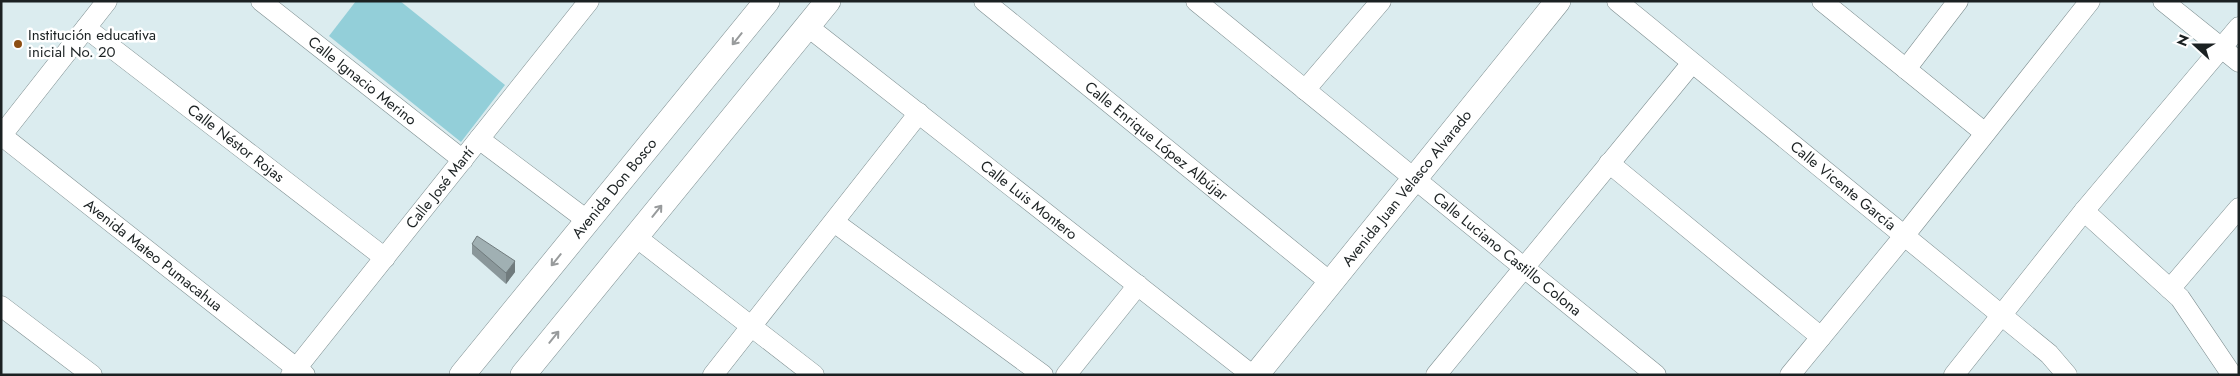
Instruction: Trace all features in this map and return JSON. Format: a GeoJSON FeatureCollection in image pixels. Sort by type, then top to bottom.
{"type":"FeatureCollection","features":[{"type":"Feature","properties":{"kind":"street"},"geometry":{"type":"LineString","coordinates":[[1,136],[107,1]]}},
{"type":"Feature","properties":{"kind":"street","name":"Calle José Martí"},"geometry":{"type":"LineString","coordinates":[[298,372],[385,258],[589,1]]}},
{"type":"Feature","properties":{"kind":"street","name":"Avenida Don Bosco"},"geometry":{"type":"LineString","coordinates":[[462,375],[767,1]]}},
{"type":"Feature","properties":{"kind":"street"},"geometry":{"type":"LineString","coordinates":[[524,375],[828,1]]}},
{"type":"Feature","properties":{"kind":"street","name":"Calle Enrique López Albújar"},"geometry":{"type":"LineString","coordinates":[[984,1],[1330,282]]}},
{"type":"Feature","properties":{"kind":"street","name":"Calle Luciano Castillo Colona"},"geometry":{"type":"LineString","coordinates":[[1196,1],[1656,375]]}},
{"type":"Feature","properties":{"kind":"street"},"geometry":{"type":"LineString","coordinates":[[1306,90],[1381,1]]}},
{"type":"Feature","properties":{"kind":"street","name":"Avenida Juan Velasco Alvarado"},"geometry":{"type":"LineString","coordinates":[[1254,375],[1558,1]]}},
{"type":"Feature","properties":{"kind":"street","name":"Calle Vicente García"},"geometry":{"type":"LineString","coordinates":[[1617,1],[2049,354],[2067,375]]}},
{"type":"Feature","properties":{"kind":"street"},"geometry":{"type":"LineString","coordinates":[[1822,1],[1985,133]]}},
{"type":"Feature","properties":{"kind":"street"},"geometry":{"type":"LineString","coordinates":[[1906,69],[1958,1]]}},
{"type":"Feature","properties":{"kind":"street"},"geometry":{"type":"LineString","coordinates":[[1790,375],[1904,236],[2090,1]]}},
{"type":"Feature","properties":{"kind":"street"},"geometry":{"type":"LineString","coordinates":[[2163,1],[2239,62]]}},
{"type":"Feature","properties":{"kind":"street","name":"Calle Ignacio Merino"},"geometry":{"type":"LineString","coordinates":[[269,3],[463,160]]}},
{"type":"Feature","properties":{"kind":"street","name":"Calle Luis Montero"},"geometry":{"type":"LineString","coordinates":[[808,26],[1254,375]]}},
{"type":"Feature","properties":{"kind":"street"},"geometry":{"type":"LineString","coordinates":[[1954,375],[2084,211],[2239,27]]}},
{"type":"Feature","properties":{"kind":"street","name":"Calle Néstor Rojas"},"geometry":{"type":"LineString","coordinates":[[86,28],[385,258]]}},
{"type":"Feature","properties":{"kind":"street"},"geometry":{"type":"LineString","coordinates":[[1446,371],[1524,267],[1692,63]]}},
{"type":"Feature","properties":{"kind":"street"},"geometry":{"type":"LineString","coordinates":[[713,375],[919,114]]}},
{"type":"Feature","properties":{"kind":"street","name":"Avenida Mateo Pumacahua"},"geometry":{"type":"LineString","coordinates":[[1,136],[298,372]]}},
{"type":"Feature","properties":{"kind":"street"},"geometry":{"type":"LineString","coordinates":[[479,139],[588,221]]}},
{"type":"Feature","properties":{"kind":"street"},"geometry":{"type":"LineString","coordinates":[[1609,163],[1821,337]]}},
{"type":"Feature","properties":{"kind":"street"},"geometry":{"type":"LineString","coordinates":[[2170,289],[2239,208]]}},
{"type":"Feature","properties":{"kind":"street"},"geometry":{"type":"LineString","coordinates":[[2084,211],[2180,298],[2232,375]]}},
{"type":"Feature","properties":{"kind":"street"},"geometry":{"type":"LineString","coordinates":[[834,222],[1043,375]]}},
{"type":"Feature","properties":{"kind":"street"},"geometry":{"type":"LineString","coordinates":[[636,237],[814,375]]}},
{"type":"Feature","properties":{"kind":"street"},"geometry":{"type":"LineString","coordinates":[[1066,375],[1138,285]]}},
{"type":"Feature","properties":{"kind":"street"},"geometry":{"type":"LineString","coordinates":[[1,306],[92,375]]}},
{"type":"Feature","properties":{"kind":"shaded area"},"geometry":{"type":"Polygon","coordinates":[[[356,1],[400,1],[505,85],[461,142],[329,36],[356,1]]]}},
{"type":"Feature","properties":{"kind":"building"},"geometry":{"type":"Polygon","coordinates":[[[477,236],[515,261],[506,273],[472,244],[477,236]]]}},
{"type":"Feature","properties":{"kind":"place","name":"Institución educativa inicial No. 20"},"geometry":{"type":"Point","coordinates":[18,44]}}]}
